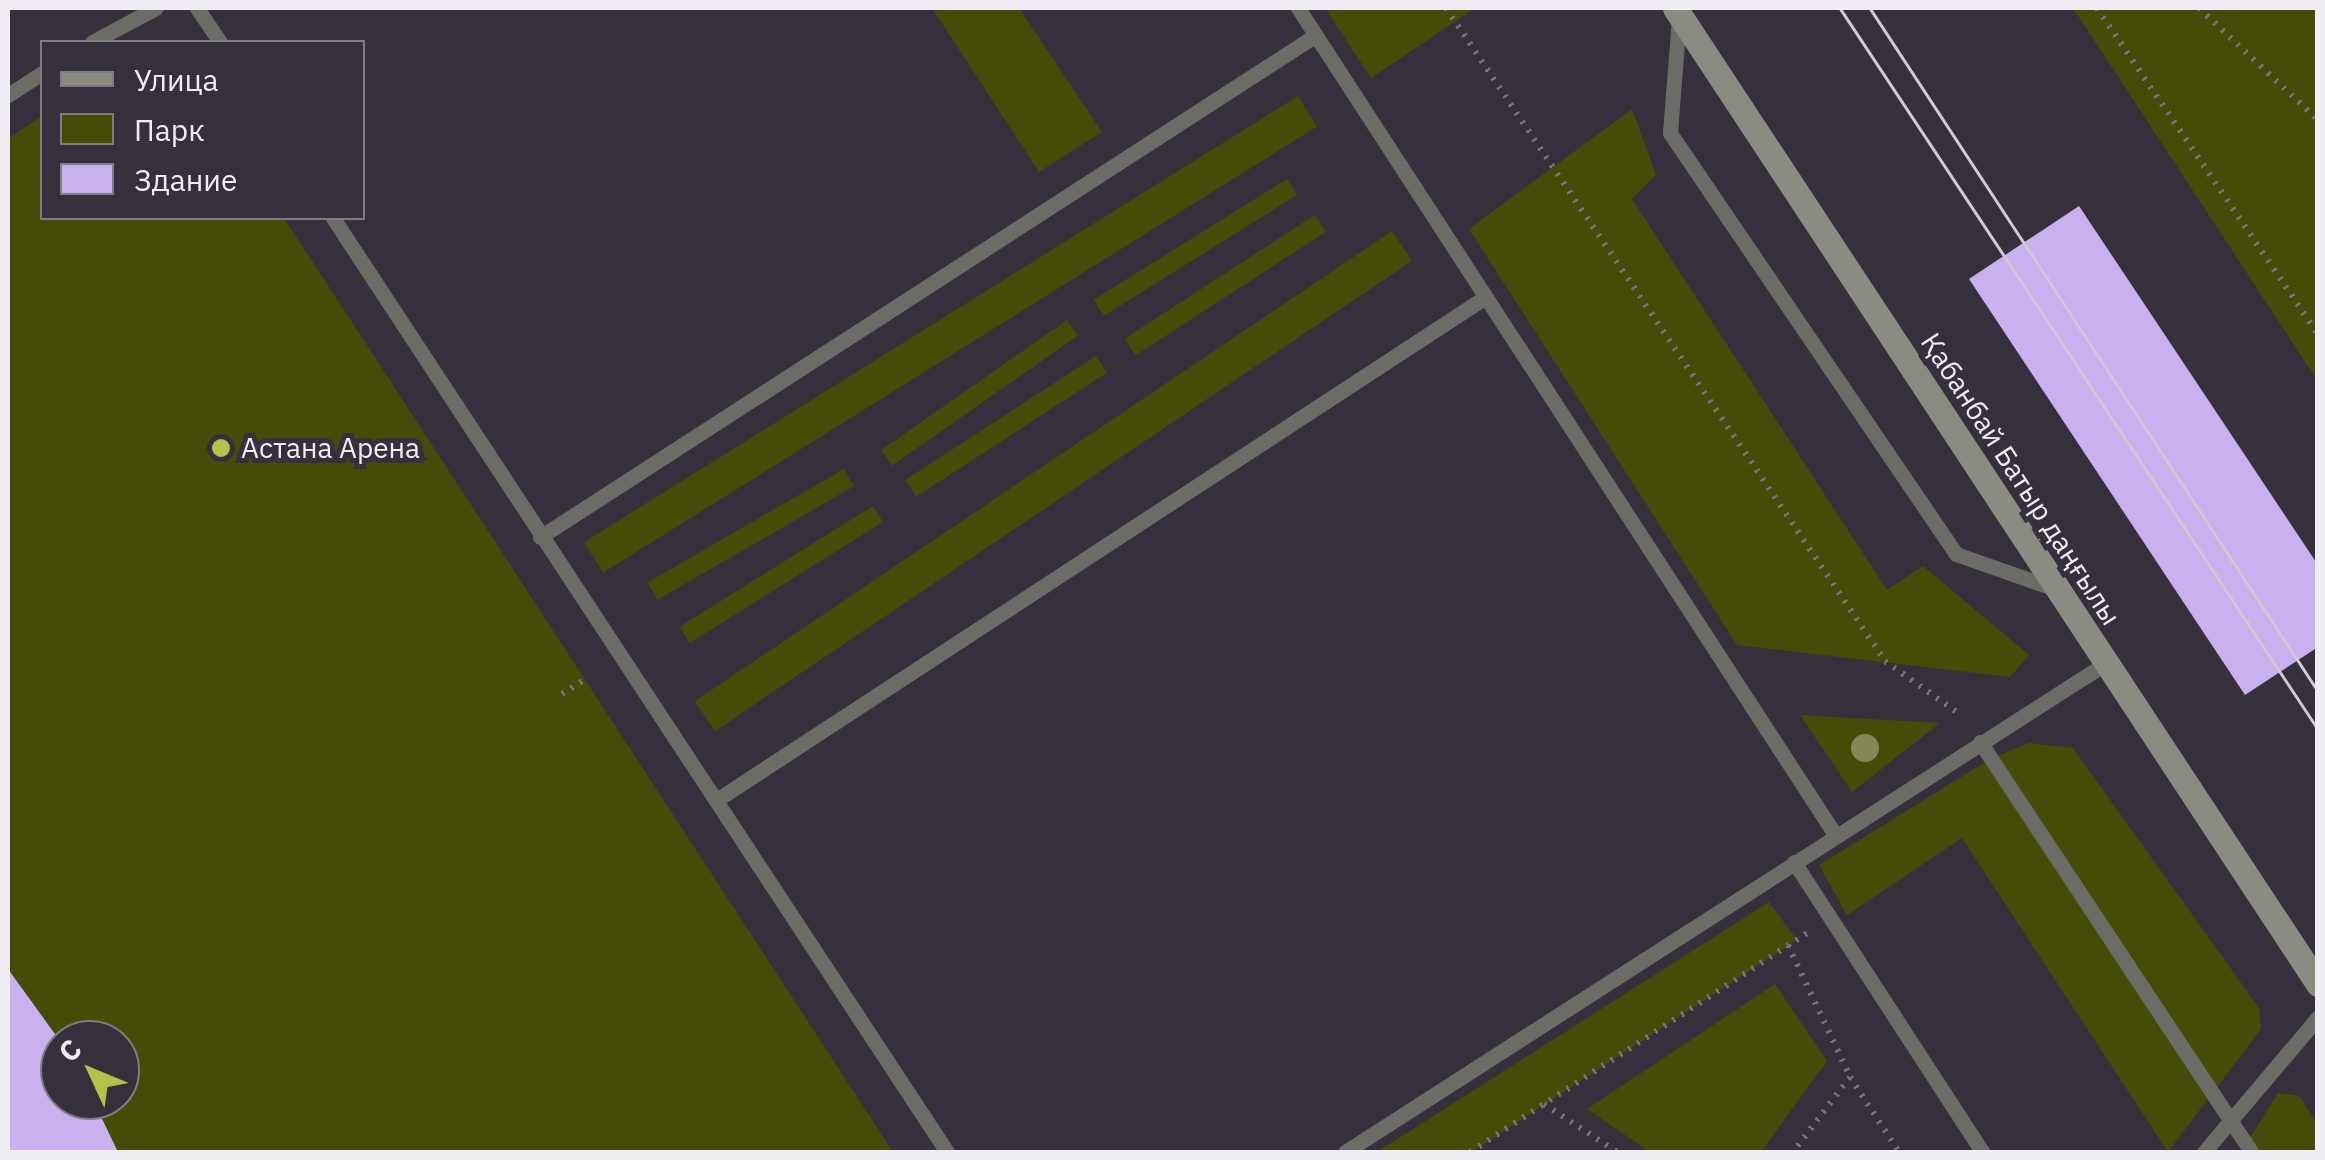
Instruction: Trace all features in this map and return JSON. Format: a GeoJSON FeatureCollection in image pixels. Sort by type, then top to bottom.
{"type":"FeatureCollection","features":[{"type":"Feature","properties":{"kind":"main road","name":"Қабанбай Батыр даңғылы"},"geometry":{"type":"LineString","coordinates":[[1678,11],[2318,984]]}},
{"type":"Feature","properties":{"kind":"lane"},"geometry":{"type":"LineString","coordinates":[[111,8],[122,23]]}},
{"type":"Feature","properties":{"kind":"lane"},"geometry":{"type":"LineString","coordinates":[[95,40],[156,8]]}},
{"type":"Feature","properties":{"kind":"lane"},"geometry":{"type":"LineString","coordinates":[[198,8],[219,40]]}},
{"type":"Feature","properties":{"kind":"lane"},"geometry":{"type":"LineString","coordinates":[[1298,8],[1836,836]]}},
{"type":"Feature","properties":{"kind":"lane"},"geometry":{"type":"LineString","coordinates":[[1678,11],[1670,133],[1956,554],[2058,590]]}},
{"type":"Feature","properties":{"kind":"lane"},"geometry":{"type":"LineString","coordinates":[[540,537],[1316,34]]}},
{"type":"Feature","properties":{"kind":"lane"},"geometry":{"type":"LineString","coordinates":[[8,96],[40,75]]}},
{"type":"Feature","properties":{"kind":"lane"},"geometry":{"type":"LineString","coordinates":[[335,220],[947,1152]]}},
{"type":"Feature","properties":{"kind":"lane"},"geometry":{"type":"LineString","coordinates":[[718,798],[1484,298]]}},
{"type":"Feature","properties":{"kind":"lane"},"geometry":{"type":"LineString","coordinates":[[1345,1152],[2106,663]]}},
{"type":"Feature","properties":{"kind":"lane"},"geometry":{"type":"LineString","coordinates":[[1980,742],[2251,1152]]}},
{"type":"Feature","properties":{"kind":"lane"},"geometry":{"type":"LineString","coordinates":[[1794,862],[1982,1152]]}},
{"type":"Feature","properties":{"kind":"lane"},"geometry":{"type":"LineString","coordinates":[[2204,1152],[2318,1017]]}},
{"type":"Feature","properties":{"kind":"path"},"geometry":{"type":"LineString","coordinates":[[1446,8],[1885,661],[1958,713]]}},
{"type":"Feature","properties":{"kind":"path"},"geometry":{"type":"LineString","coordinates":[[2097,8],[2318,334]]}},
{"type":"Feature","properties":{"kind":"path"},"geometry":{"type":"LineString","coordinates":[[2199,8],[2318,120]]}},
{"type":"Feature","properties":{"kind":"path"},"geometry":{"type":"LineString","coordinates":[[562,694],[585,679]]}},
{"type":"Feature","properties":{"kind":"path"},"geometry":{"type":"LineString","coordinates":[[1470,1152],[1831,918]]}},
{"type":"Feature","properties":{"kind":"path"},"geometry":{"type":"LineString","coordinates":[[1788,945],[1850,1077],[1899,1152]]}},
{"type":"Feature","properties":{"kind":"path"},"geometry":{"type":"LineString","coordinates":[[1792,1152],[1850,1077]]}},
{"type":"Feature","properties":{"kind":"path"},"geometry":{"type":"LineString","coordinates":[[1544,1104],[1617,1152]]}},
{"type":"Feature","properties":{"kind":"green space"},"geometry":{"type":"Polygon","coordinates":[[[932,8],[1019,8],[1102,132],[1039,172],[932,8]]]}},
{"type":"Feature","properties":{"kind":"green space"},"geometry":{"type":"Polygon","coordinates":[[[1325,8],[1475,8],[1371,78],[1325,8]]]}},
{"type":"Feature","properties":{"kind":"green space"},"geometry":{"type":"Polygon","coordinates":[[[2073,8],[2317,8],[2317,380],[2073,8]]]}},
{"type":"Feature","properties":{"kind":"green space"},"geometry":{"type":"Polygon","coordinates":[[[1298,96],[1317,127],[603,573],[584,542],[1298,96]]]}},
{"type":"Feature","properties":{"kind":"green space"},"geometry":{"type":"Polygon","coordinates":[[[1632,109],[1656,175],[1632,199],[1887,590],[1923,566],[2029,655],[2010,677],[1737,645],[1469,229],[1632,109]]]}},
{"type":"Feature","properties":{"kind":"green space","name":"Астана Арена"},"geometry":{"type":"Polygon","coordinates":[[[40,117],[40,220],[285,220],[893,1152],[8,1152],[8,139],[40,117]]]}},
{"type":"Feature","properties":{"kind":"green space"},"geometry":{"type":"Polygon","coordinates":[[[1287,179],[1297,195],[1104,316],[1094,300],[1287,179]]]}},
{"type":"Feature","properties":{"kind":"green space"},"geometry":{"type":"Polygon","coordinates":[[[1315,215],[1326,232],[1136,355],[1125,339],[1315,215]]]}},
{"type":"Feature","properties":{"kind":"green space"},"geometry":{"type":"Polygon","coordinates":[[[1392,231],[1412,261],[715,731],[695,701],[1392,231]]]}},
{"type":"Feature","properties":{"kind":"green space"},"geometry":{"type":"Polygon","coordinates":[[[1067,320],[1078,336],[892,466],[881,450],[1067,320]]]}},
{"type":"Feature","properties":{"kind":"green space"},"geometry":{"type":"Polygon","coordinates":[[[1096,356],[1107,373],[917,496],[906,480],[1096,356]]]}},
{"type":"Feature","properties":{"kind":"green space"},"geometry":{"type":"Polygon","coordinates":[[[844,469],[854,486],[657,600],[647,582],[844,469]]]}},
{"type":"Feature","properties":{"kind":"green space"},"geometry":{"type":"Polygon","coordinates":[[[873,506],[883,522],[690,643],[680,627],[873,506]]]}},
{"type":"Feature","properties":{"kind":"green space"},"geometry":{"type":"Polygon","coordinates":[[[1800,715],[1940,723],[1852,792],[1800,715]]]}},
{"type":"Feature","properties":{"kind":"green space"},"geometry":{"type":"Polygon","coordinates":[[[2029,743],[2073,748],[2259,1008],[2261,1029],[2168,1152],[1962,838],[1847,915],[1819,865],[1992,758],[2029,743]]]}},
{"type":"Feature","properties":{"kind":"green space"},"geometry":{"type":"Polygon","coordinates":[[[1769,902],[1797,940],[1472,1152],[1377,1152],[1769,902]]]}},
{"type":"Feature","properties":{"kind":"green space"},"geometry":{"type":"Polygon","coordinates":[[[1775,984],[1827,1061],[1761,1152],[1650,1152],[1587,1109],[1775,984]]]}},
{"type":"Feature","properties":{"kind":"green space"},"geometry":{"type":"Polygon","coordinates":[[[2278,1093],[2299,1096],[2317,1123],[2317,1152],[2241,1152],[2278,1093]]]}},
{"type":"Feature","properties":{"kind":"building"},"geometry":{"type":"Polygon","coordinates":[[[2079,206],[2318,565],[2318,647],[2245,695],[1969,279],[2079,206]]]}},
{"type":"Feature","properties":{"kind":"building"},"geometry":{"type":"Polygon","coordinates":[[[8,969],[45,1020],[40,1020],[40,1120],[103,1120],[118,1152],[8,1152],[8,969]]]}},
{"type":"Feature","properties":{"kind":"tram line"},"geometry":{"type":"LineString","coordinates":[[1840,8],[2318,729]]}},
{"type":"Feature","properties":{"kind":"tram line"},"geometry":{"type":"LineString","coordinates":[[1870,8],[2318,691]]}},
{"type":"Feature","properties":{"kind":"place","name":"Астана Арена"},"geometry":{"type":"Point","coordinates":[221,448]}}]}
